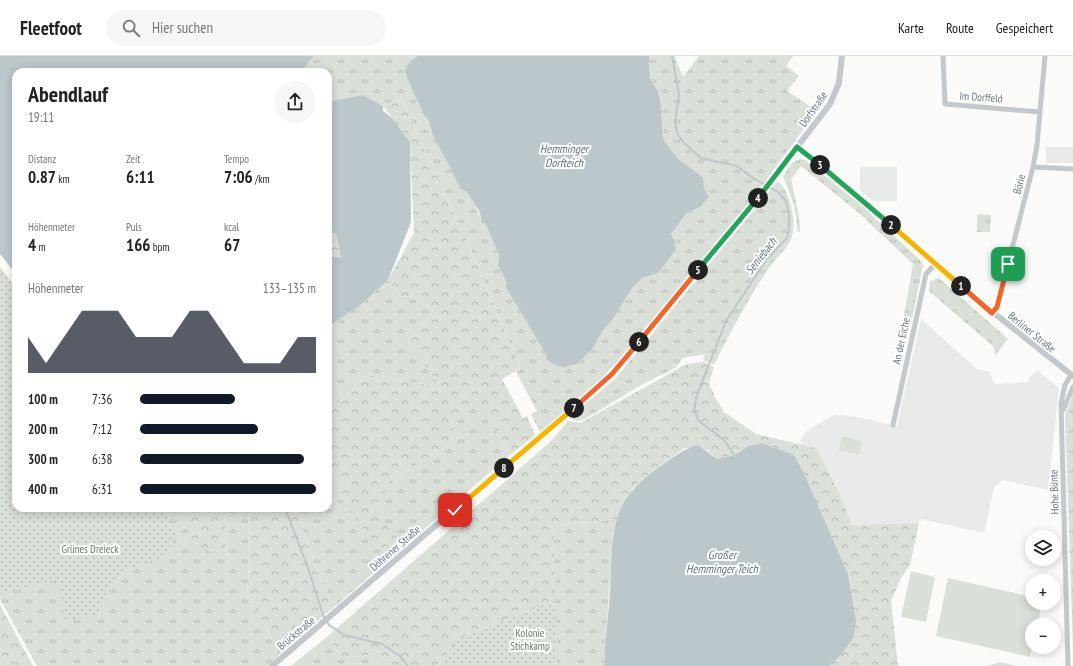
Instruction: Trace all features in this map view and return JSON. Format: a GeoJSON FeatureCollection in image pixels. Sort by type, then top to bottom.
{"type":"FeatureCollection","features":[{"type":"Feature","properties":{"kind":"street","name":"Dorfstraße"},"geometry":{"type":"LineString","coordinates":[[797,147],[835,95],[840,76],[842,56]]}},
{"type":"Feature","properties":{"kind":"street","name":"Im Dorffeld"},"geometry":{"type":"LineString","coordinates":[[943,56],[945,104],[1040,112]]}},
{"type":"Feature","properties":{"kind":"street","name":"Börie"},"geometry":{"type":"LineString","coordinates":[[992,313],[997,307],[1033,167],[1045,56]]}},
{"type":"Feature","properties":{"kind":"street","name":"Döhrener Straße"},"geometry":{"type":"LineString","coordinates":[[332,615],[599,386],[620,365],[766,188],[797,147]]}},
{"type":"Feature","properties":{"kind":"street","name":"Berliner Straße"},"geometry":{"type":"LineString","coordinates":[[797,147],[865,202],[992,313],[1072,376]]}},
{"type":"Feature","properties":{"kind":"street"},"geometry":{"type":"LineString","coordinates":[[1033,167],[1073,169]]}},
{"type":"Feature","properties":{"kind":"street","name":"An der Eiche"},"geometry":{"type":"LineString","coordinates":[[893,425],[926,274],[935,264]]}},
{"type":"Feature","properties":{"kind":"street","name":"Hohe Bünte"},"geometry":{"type":"LineString","coordinates":[[1068,666],[1062,413],[1063,393],[1072,376]]}},
{"type":"Feature","properties":{"kind":"street","name":"Hohe Bünte"},"geometry":{"type":"LineString","coordinates":[[1062,413],[1073,387]]}},
{"type":"Feature","properties":{"kind":"street","name":"Brückstraße"},"geometry":{"type":"LineString","coordinates":[[272,666],[332,615]]}},
{"type":"Feature","properties":{"kind":"shaded area"},"geometry":{"type":"Polygon","coordinates":[[[1046,147],[1073,147],[1073,163],[1046,163],[1046,147]]]}},
{"type":"Feature","properties":{"kind":"shaded area"},"geometry":{"type":"Polygon","coordinates":[[[860,167],[897,167],[897,201],[873,201],[860,190],[860,167]]]}},
{"type":"Feature","properties":{"kind":"shaded area"},"geometry":{"type":"Polygon","coordinates":[[[921,319],[977,369],[990,372],[994,384],[1029,382],[1029,378],[1037,370],[1059,388],[1048,490],[1002,480],[994,488],[984,533],[920,519],[919,523],[852,525],[814,467],[800,440],[808,430],[834,415],[852,416],[897,426],[921,319]]]}},
{"type":"Feature","properties":{"kind":"green space"},"geometry":{"type":"Polygon","coordinates":[[[314,56],[417,56],[407,65],[408,80],[424,115],[429,121],[433,136],[464,189],[471,197],[483,222],[486,225],[499,255],[498,265],[507,283],[505,286],[544,351],[547,360],[577,364],[592,350],[603,329],[613,319],[632,288],[642,278],[658,273],[676,250],[675,242],[671,234],[687,213],[700,207],[709,197],[704,188],[703,177],[678,159],[663,139],[661,107],[658,91],[650,79],[649,56],[676,56],[675,58],[683,77],[699,56],[793,56],[786,66],[799,76],[787,91],[817,111],[752,199],[616,363],[601,379],[540,432],[531,414],[537,411],[516,372],[521,368],[466,239],[401,98],[383,106],[363,95],[332,101],[332,68],[304,68],[314,56]]]}},
{"type":"Feature","properties":{"kind":"green space"},"geometry":{"type":"Polygon","coordinates":[[[401,98],[466,239],[521,368],[502,379],[523,418],[527,416],[535,435],[510,455],[478,401],[449,418],[460,438],[382,486],[387,494],[376,503],[383,513],[381,516],[401,543],[383,555],[343,501],[339,483],[332,468],[332,408],[367,375],[430,385],[437,381],[408,343],[433,311],[418,300],[400,296],[388,280],[414,233],[410,142],[383,106],[401,98]]]}},
{"type":"Feature","properties":{"kind":"green space"},"geometry":{"type":"Polygon","coordinates":[[[800,159],[805,160],[860,204],[922,262],[923,265],[910,328],[902,327],[913,264],[859,213],[801,166],[791,179],[799,216],[800,232],[797,231],[795,210],[783,176],[792,163],[800,159]]]}},
{"type":"Feature","properties":{"kind":"green space"},"geometry":{"type":"Polygon","coordinates":[[[778,181],[783,186],[790,201],[792,210],[793,227],[790,242],[771,265],[754,291],[714,365],[703,360],[705,354],[683,358],[675,368],[643,384],[585,419],[577,421],[569,418],[615,379],[778,181]]]}},
{"type":"Feature","properties":{"kind":"green space"},"geometry":{"type":"Polygon","coordinates":[[[977,214],[991,215],[990,232],[977,232],[977,214]]]}},
{"type":"Feature","properties":{"kind":"green space"},"geometry":{"type":"Polygon","coordinates":[[[332,232],[336,232],[341,259],[332,257],[332,232]]]}},
{"type":"Feature","properties":{"kind":"green space","name":"Grünes Dreieck"},"geometry":{"type":"Polygon","coordinates":[[[0,267],[12,283],[12,512],[164,512],[177,531],[166,556],[126,570],[108,592],[98,615],[64,621],[60,579],[0,594],[0,267]]]}},
{"type":"Feature","properties":{"kind":"green space"},"geometry":{"type":"Polygon","coordinates":[[[939,278],[1008,339],[995,356],[994,347],[929,291],[930,281],[939,278]]]}},
{"type":"Feature","properties":{"kind":"green space"},"geometry":{"type":"Polygon","coordinates":[[[388,280],[400,296],[410,297],[426,304],[433,311],[408,343],[438,381],[430,385],[367,375],[332,408],[332,324],[358,307],[388,280]]]}},
{"type":"Feature","properties":{"kind":"green space"},"geometry":{"type":"Polygon","coordinates":[[[703,362],[714,367],[709,383],[724,412],[756,434],[816,448],[841,497],[852,525],[919,523],[910,565],[901,578],[891,601],[898,666],[829,666],[840,656],[856,620],[848,574],[804,473],[794,455],[762,443],[748,446],[735,455],[717,459],[707,450],[685,448],[651,472],[633,488],[617,519],[553,526],[556,600],[460,638],[436,666],[391,666],[379,654],[342,658],[328,636],[550,442],[568,421],[580,423],[687,364],[703,362]]]}},
{"type":"Feature","properties":{"kind":"green space"},"geometry":{"type":"Polygon","coordinates":[[[1073,394],[1073,647],[1065,415],[1073,394]]]}},
{"type":"Feature","properties":{"kind":"green space"},"geometry":{"type":"Polygon","coordinates":[[[478,400],[510,455],[334,607],[317,571],[297,512],[332,512],[332,468],[339,483],[343,501],[381,515],[383,513],[376,503],[382,486],[460,438],[449,418],[478,400]]]}},
{"type":"Feature","properties":{"kind":"green space"},"geometry":{"type":"Polygon","coordinates":[[[842,436],[862,441],[859,455],[839,450],[842,436]]]}},
{"type":"Feature","properties":{"kind":"green space"},"geometry":{"type":"Polygon","coordinates":[[[164,512],[175,512],[227,557],[224,512],[248,512],[250,553],[247,594],[281,653],[268,666],[37,666],[0,599],[0,593],[60,579],[98,615],[108,592],[126,570],[164,512]]]}},
{"type":"Feature","properties":{"kind":"green space"},"geometry":{"type":"Polygon","coordinates":[[[174,512],[224,512],[227,557],[188,545],[188,525],[174,512]]]}},
{"type":"Feature","properties":{"kind":"green space"},"geometry":{"type":"Polygon","coordinates":[[[248,512],[297,512],[317,571],[334,607],[280,652],[247,594],[250,553],[248,512]]]}},
{"type":"Feature","properties":{"kind":"green space"},"geometry":{"type":"Polygon","coordinates":[[[617,519],[613,535],[604,666],[557,666],[553,526],[617,519]]]}},
{"type":"Feature","properties":{"kind":"green space"},"geometry":{"type":"Polygon","coordinates":[[[911,571],[935,577],[926,622],[901,617],[911,571]]]}},
{"type":"Feature","properties":{"kind":"green space"},"geometry":{"type":"Polygon","coordinates":[[[948,578],[1025,595],[1025,610],[1040,610],[1039,618],[1025,618],[1025,654],[1031,654],[1030,657],[936,636],[948,578]]]}},
{"type":"Feature","properties":{"kind":"green space","name":"Kolonie Stichkamp"},"geometry":{"type":"Polygon","coordinates":[[[556,600],[557,666],[436,666],[460,638],[556,600]]]}},
{"type":"Feature","properties":{"kind":"green space"},"geometry":{"type":"Polygon","coordinates":[[[0,603],[33,666],[10,666],[0,653],[0,603]]]}},
{"type":"Feature","properties":{"kind":"green space"},"geometry":{"type":"Polygon","coordinates":[[[328,636],[342,658],[379,654],[391,666],[291,666],[328,636]]]}},
{"type":"Feature","properties":{"kind":"green space"},"geometry":{"type":"Polygon","coordinates":[[[0,653],[10,666],[0,666],[0,653]]]}},
{"type":"Feature","properties":{"kind":"green space"},"geometry":{"type":"Polygon","coordinates":[[[1000,662],[1017,666],[987,666],[1000,662]]]}},
{"type":"Feature","properties":{"kind":"water"},"geometry":{"type":"Polygon","coordinates":[[[0,56],[314,56],[304,68],[12,68],[12,269],[0,254],[0,56]]]}},
{"type":"Feature","properties":{"kind":"water","name":"Hemminger Dorfteich"},"geometry":{"type":"Polygon","coordinates":[[[417,56],[649,56],[650,79],[658,91],[661,107],[663,139],[678,159],[703,177],[704,188],[709,197],[700,207],[687,213],[671,234],[675,242],[676,250],[658,273],[642,278],[632,288],[613,319],[603,330],[592,350],[577,364],[564,367],[557,366],[547,360],[544,351],[505,286],[507,283],[498,265],[499,255],[486,225],[482,221],[479,211],[468,193],[460,188],[433,136],[429,121],[424,115],[408,80],[405,70],[407,65],[417,56]]]}},
{"type":"Feature","properties":{"kind":"water"},"geometry":{"type":"Polygon","coordinates":[[[363,95],[383,106],[383,111],[392,118],[410,142],[411,222],[388,280],[358,307],[332,324],[332,257],[341,258],[336,233],[332,233],[332,101],[363,95]]]}},
{"type":"Feature","properties":{"kind":"water","name":"Großer Hemminger Teich"},"geometry":{"type":"Polygon","coordinates":[[[762,443],[794,455],[804,473],[848,574],[856,620],[854,637],[840,656],[829,666],[604,666],[613,538],[616,522],[621,508],[630,494],[642,480],[687,449],[698,445],[717,459],[735,455],[748,446],[762,443]]]}},
{"type":"Feature","properties":{"kind":"waterway","name":"Seniebach"},"geometry":{"type":"LineString","coordinates":[[672,56],[679,95],[675,122],[677,133],[683,142],[701,158],[737,166],[753,178],[778,192],[786,201],[789,214],[787,238],[767,259],[726,321],[697,395],[694,410],[699,421],[724,440],[735,456]]}},
{"type":"Feature","properties":{"kind":"waterway"},"geometry":{"type":"LineString","coordinates":[[287,512],[308,568],[323,615],[329,625],[344,635],[382,644],[400,656],[408,666]]}},
{"type":"Feature","properties":{"kind":"route"},"geometry":{"type":"LineString","coordinates":[[455,510],[612,374],[766,188],[797,147],[865,202],[992,313],[997,307],[1008,264]]}}]}
